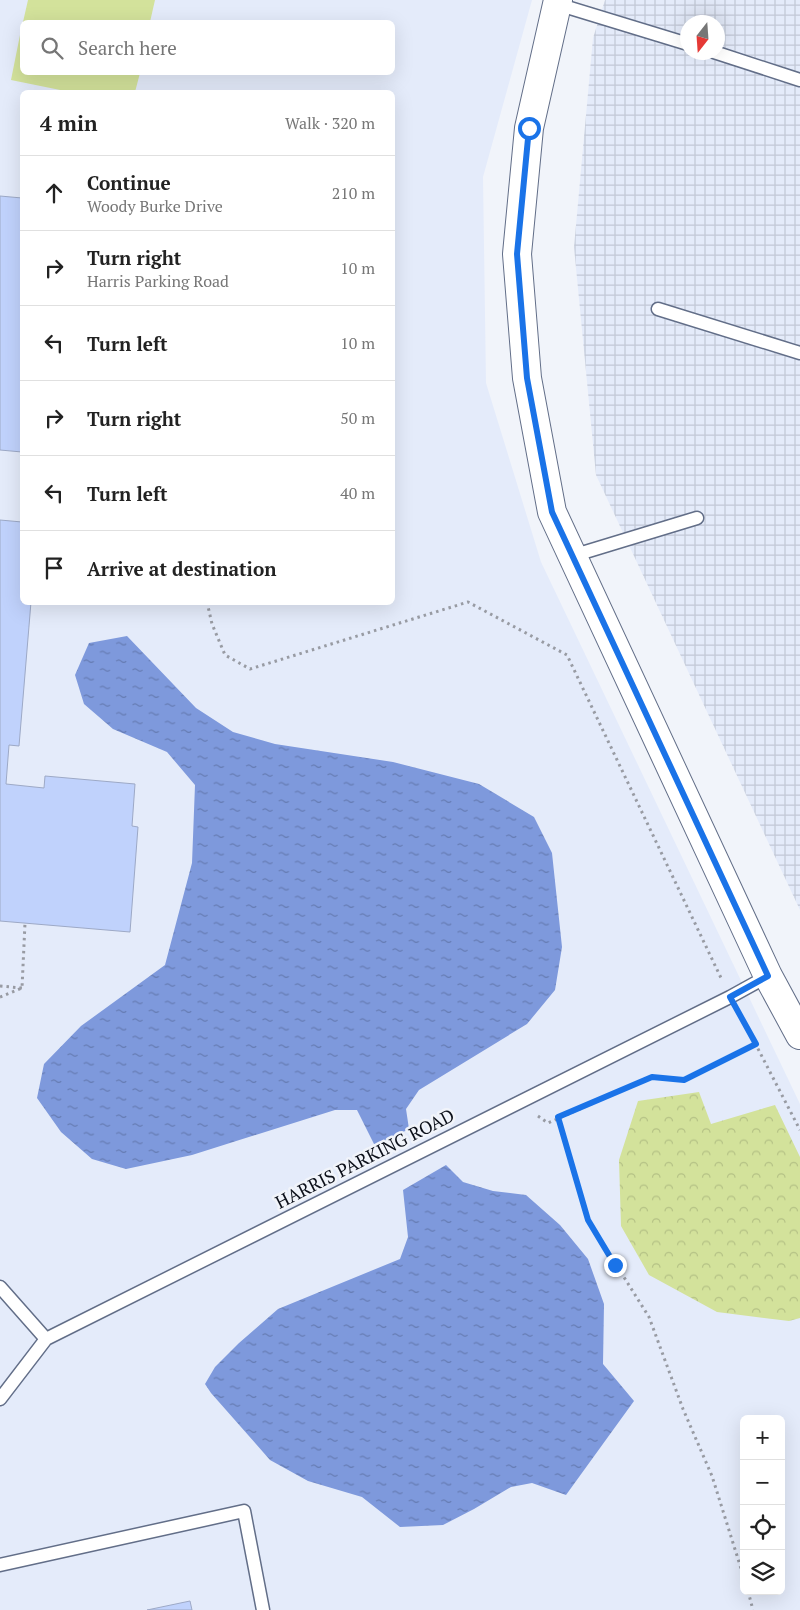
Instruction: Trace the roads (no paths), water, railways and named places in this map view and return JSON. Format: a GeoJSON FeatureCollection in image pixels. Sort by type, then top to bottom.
{"type":"FeatureCollection","features":[{"type":"Feature","properties":{"kind":"street"},"geometry":{"type":"LineString","coordinates":[[558,2],[529,128],[517,254],[527,378],[552,512],[768,976],[800,1035]]}},
{"type":"Feature","properties":{"kind":"lane"},"geometry":{"type":"LineString","coordinates":[[558,2],[680,41]]}},
{"type":"Feature","properties":{"kind":"lane"},"geometry":{"type":"LineString","coordinates":[[725,56],[800,80]]}},
{"type":"Feature","properties":{"kind":"lane"},"geometry":{"type":"LineString","coordinates":[[658,309],[800,353]]}},
{"type":"Feature","properties":{"kind":"lane"},"geometry":{"type":"LineString","coordinates":[[572,556],[697,518]]}},
{"type":"Feature","properties":{"kind":"lane","name":"HARRIS PARKING ROAD"},"geometry":{"type":"LineString","coordinates":[[0,1399],[46,1339],[730,997],[768,976]]}},
{"type":"Feature","properties":{"kind":"lane"},"geometry":{"type":"LineString","coordinates":[[0,1287],[46,1339]]}},
{"type":"Feature","properties":{"kind":"lane"},"geometry":{"type":"LineString","coordinates":[[0,1565],[244,1511],[263,1610]]}},
{"type":"Feature","properties":{"kind":"water"},"geometry":{"type":"Polygon","coordinates":[[[127,636],[196,708],[233,732],[275,744],[393,762],[479,784],[534,817],[552,853],[562,947],[555,990],[527,1024],[419,1090],[406,1109],[409,1129],[375,1146],[357,1110],[335,1110],[192,1155],[126,1169],[92,1159],[61,1132],[37,1098],[44,1064],[81,1026],[165,965],[192,863],[195,785],[167,752],[113,729],[84,704],[75,675],[89,643],[127,636]]]}},
{"type":"Feature","properties":{"kind":"water"},"geometry":{"type":"Polygon","coordinates":[[[446,1165],[463,1182],[493,1191],[526,1195],[560,1225],[588,1259],[604,1304],[603,1364],[634,1401],[566,1495],[532,1483],[511,1487],[443,1525],[400,1527],[362,1497],[308,1481],[270,1460],[205,1384],[215,1367],[278,1309],[400,1259],[408,1237],[403,1190],[446,1165]]]}}]}
